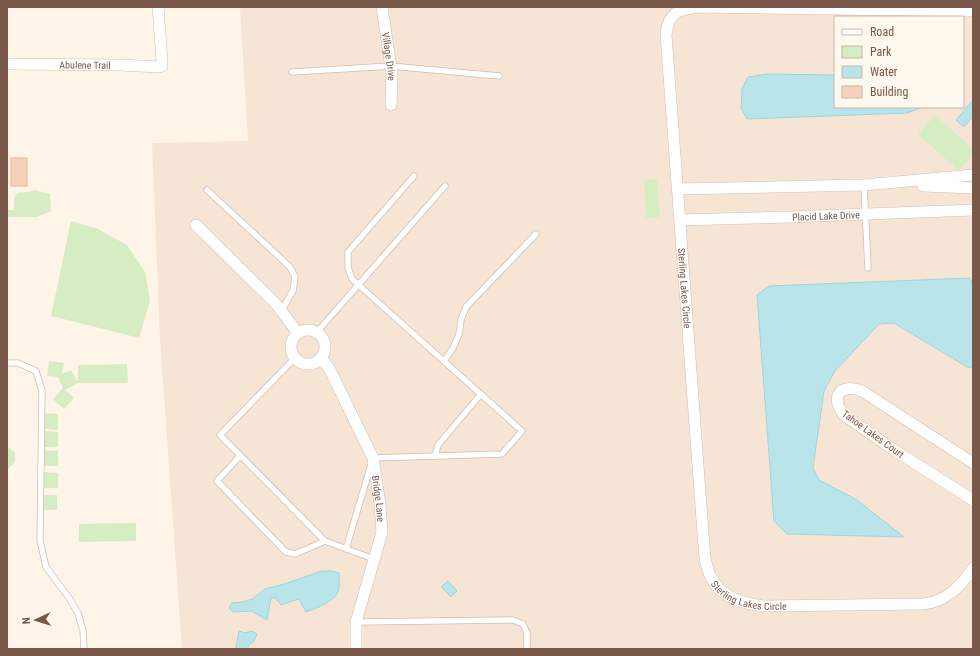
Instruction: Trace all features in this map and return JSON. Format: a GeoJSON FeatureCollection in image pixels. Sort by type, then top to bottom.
{"type":"FeatureCollection","features":[{"type":"Feature","properties":{"kind":"street","name":"Abulene Trail"},"geometry":{"type":"LineString","coordinates":[[7,64],[162,66],[158,7]]}},
{"type":"Feature","properties":{"kind":"street","name":"Village Drive"},"geometry":{"type":"LineString","coordinates":[[382,7],[392,74],[391,105]]}},
{"type":"Feature","properties":{"kind":"street","name":"Sterling Lakes Circle"},"geometry":{"type":"LineString","coordinates":[[973,11],[685,8],[673,15],[669,21],[666,35],[706,562],[710,575],[718,587],[724,592],[736,600],[749,604],[764,606],[923,604],[937,602],[955,590],[965,580],[973,568]]}},
{"type":"Feature","properties":{"kind":"street"},"geometry":{"type":"LineString","coordinates":[[678,189],[864,185],[973,175]]}},
{"type":"Feature","properties":{"kind":"street"},"geometry":{"type":"LineString","coordinates":[[881,184],[973,188]]}},
{"type":"Feature","properties":{"kind":"street","name":"Placid Lake Drive"},"geometry":{"type":"LineString","coordinates":[[680,220],[973,210]]}},
{"type":"Feature","properties":{"kind":"street"},"geometry":{"type":"LineString","coordinates":[[196,225],[276,304],[298,333]]}},
{"type":"Feature","properties":{"kind":"street"},"geometry":{"type":"LineString","coordinates":[[306,330],[316,332],[320,335],[325,344],[324,353],[317,362],[308,364],[302,363],[295,358],[291,351],[292,341],[298,333],[306,330]]}},
{"type":"Feature","properties":{"kind":"street","name":"Bridge Lane"},"geometry":{"type":"LineString","coordinates":[[321,358],[329,368],[374,458],[380,504],[382,532],[356,622],[356,649]]}},
{"type":"Feature","properties":{"kind":"street","name":"Tahoe Lakes Court"},"geometry":{"type":"LineString","coordinates":[[973,463],[862,391],[855,388],[847,388],[840,393],[837,400],[839,408],[844,415],[891,448],[973,500]]}},
{"type":"Feature","properties":{"kind":"lane"},"geometry":{"type":"LineString","coordinates":[[292,72],[390,66],[499,76]]}},
{"type":"Feature","properties":{"kind":"lane"},"geometry":{"type":"LineString","coordinates":[[346,549],[374,458],[502,454],[522,431],[352,279],[348,267],[348,252],[414,176]]}},
{"type":"Feature","properties":{"kind":"lane"},"geometry":{"type":"LineString","coordinates":[[864,185],[868,268]]}},
{"type":"Feature","properties":{"kind":"lane"},"geometry":{"type":"LineString","coordinates":[[316,332],[445,186]]}},
{"type":"Feature","properties":{"kind":"lane"},"geometry":{"type":"LineString","coordinates":[[207,190],[290,267],[295,277],[293,292],[281,311]]}},
{"type":"Feature","properties":{"kind":"lane"},"geometry":{"type":"LineString","coordinates":[[444,361],[453,348],[459,334],[461,320],[466,307],[536,234]]}},
{"type":"Feature","properties":{"kind":"lane"},"geometry":{"type":"LineString","coordinates":[[295,358],[220,435],[325,541],[374,559]]}},
{"type":"Feature","properties":{"kind":"lane"},"geometry":{"type":"LineString","coordinates":[[7,362],[18,362],[36,371],[42,391],[40,541],[46,567],[78,613],[83,631],[84,649]]}},
{"type":"Feature","properties":{"kind":"lane"},"geometry":{"type":"LineString","coordinates":[[435,456],[438,444],[481,394]]}},
{"type":"Feature","properties":{"kind":"lane"},"geometry":{"type":"LineString","coordinates":[[240,456],[217,481],[286,552],[295,554],[325,541]]}},
{"type":"Feature","properties":{"kind":"lane"},"geometry":{"type":"LineString","coordinates":[[356,622],[513,620],[523,624],[527,633],[527,649]]}},
{"type":"Feature","properties":{"kind":"shaded area"},"geometry":{"type":"Polygon","coordinates":[[[240,7],[973,7],[973,649],[182,649],[160,339],[152,143],[248,141],[240,7]]]}},
{"type":"Feature","properties":{"kind":"green space"},"geometry":{"type":"Polygon","coordinates":[[[935,115],[973,149],[973,155],[959,171],[918,134],[935,115]]]}},
{"type":"Feature","properties":{"kind":"green space"},"geometry":{"type":"Polygon","coordinates":[[[657,179],[660,217],[646,218],[644,180],[657,179]]]}},
{"type":"Feature","properties":{"kind":"green space"},"geometry":{"type":"Polygon","coordinates":[[[35,190],[50,194],[51,211],[37,217],[7,217],[7,210],[14,210],[14,198],[18,193],[35,190]]]}},
{"type":"Feature","properties":{"kind":"green space"},"geometry":{"type":"Polygon","coordinates":[[[71,221],[98,229],[127,245],[145,272],[150,301],[139,338],[51,316],[71,221]]]}},
{"type":"Feature","properties":{"kind":"green space"},"geometry":{"type":"Polygon","coordinates":[[[49,361],[64,363],[62,374],[71,370],[78,382],[78,365],[127,364],[128,383],[78,383],[65,390],[74,398],[64,409],[53,399],[63,388],[58,377],[47,376],[49,361]]]}},
{"type":"Feature","properties":{"kind":"green space"},"geometry":{"type":"Polygon","coordinates":[[[43,413],[58,414],[58,430],[43,429],[43,413]]]}},
{"type":"Feature","properties":{"kind":"green space"},"geometry":{"type":"Polygon","coordinates":[[[43,431],[58,432],[58,447],[43,447],[43,431]]]}},
{"type":"Feature","properties":{"kind":"green space"},"geometry":{"type":"Polygon","coordinates":[[[7,448],[10,448],[15,453],[15,462],[7,470],[7,448]]]}},
{"type":"Feature","properties":{"kind":"green space"},"geometry":{"type":"Polygon","coordinates":[[[43,450],[58,451],[58,466],[43,466],[43,450]]]}},
{"type":"Feature","properties":{"kind":"green space"},"geometry":{"type":"Polygon","coordinates":[[[43,472],[58,473],[58,488],[42,488],[43,472]]]}},
{"type":"Feature","properties":{"kind":"green space"},"geometry":{"type":"Polygon","coordinates":[[[41,495],[57,495],[57,510],[41,510],[41,495]]]}},
{"type":"Feature","properties":{"kind":"green space"},"geometry":{"type":"Polygon","coordinates":[[[136,523],[136,541],[79,542],[79,524],[136,523]]]}},
{"type":"Feature","properties":{"kind":"water"},"geometry":{"type":"Polygon","coordinates":[[[767,74],[834,75],[834,108],[920,108],[907,113],[747,119],[741,108],[742,88],[748,77],[767,74]]]}},
{"type":"Feature","properties":{"kind":"water"},"geometry":{"type":"Polygon","coordinates":[[[973,100],[973,116],[964,127],[956,120],[973,100]]]}},
{"type":"Feature","properties":{"kind":"water"},"geometry":{"type":"Polygon","coordinates":[[[970,278],[973,285],[973,366],[969,368],[894,323],[879,324],[835,371],[824,391],[813,468],[819,480],[857,500],[904,537],[787,534],[774,521],[757,295],[769,286],[970,278]]]}},
{"type":"Feature","properties":{"kind":"water"},"geometry":{"type":"Polygon","coordinates":[[[322,571],[339,573],[339,590],[333,598],[314,609],[306,612],[299,599],[281,605],[276,598],[271,598],[267,620],[251,611],[233,612],[229,608],[232,603],[252,599],[265,589],[322,571]]]}},
{"type":"Feature","properties":{"kind":"water"},"geometry":{"type":"Polygon","coordinates":[[[448,581],[457,591],[451,597],[441,587],[448,581]]]}},
{"type":"Feature","properties":{"kind":"water"},"geometry":{"type":"Polygon","coordinates":[[[239,631],[245,633],[252,631],[257,634],[254,641],[248,646],[248,649],[236,649],[239,631]]]}},
{"type":"Feature","properties":{"kind":"building"},"geometry":{"type":"Polygon","coordinates":[[[11,158],[27,158],[27,186],[11,186],[11,158]]]}}]}
